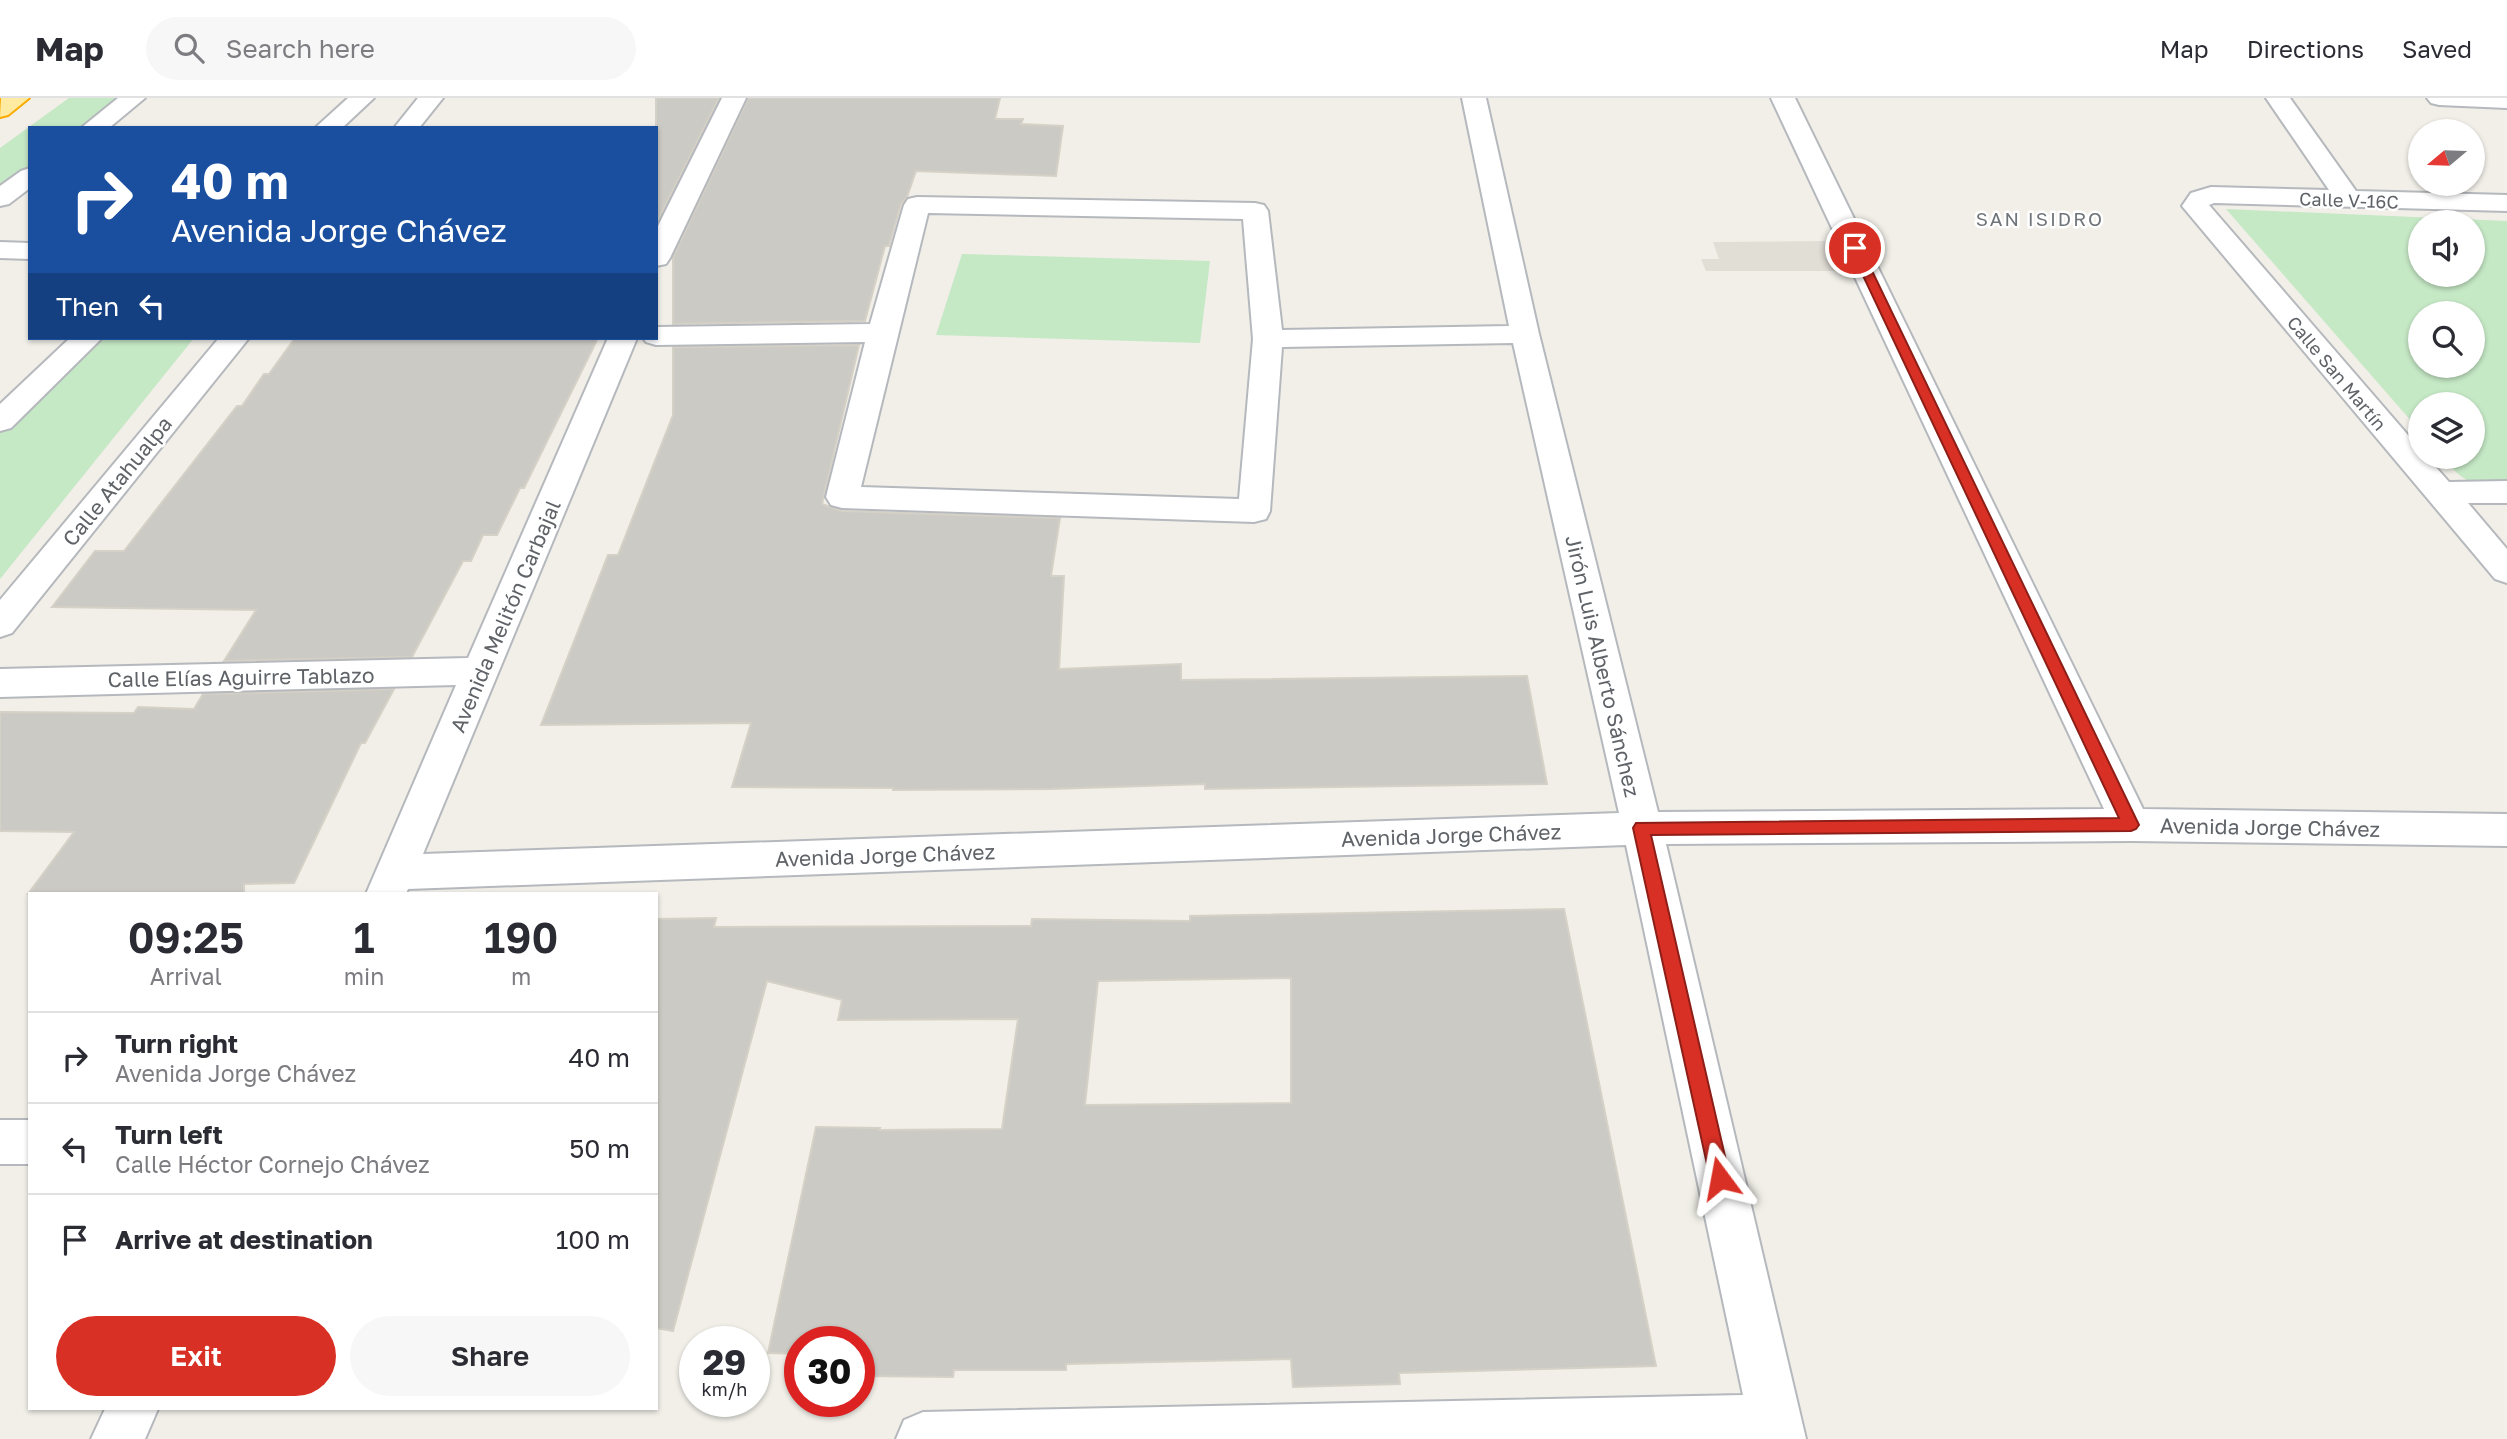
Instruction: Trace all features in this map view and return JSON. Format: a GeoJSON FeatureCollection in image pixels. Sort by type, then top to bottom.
{"type":"FeatureCollection","features":[{"type":"Feature","properties":{"kind":"highway"},"geometry":{"type":"LineString","coordinates":[[0,110],[17,98]]}},
{"type":"Feature","properties":{"kind":"street"},"geometry":{"type":"LineString","coordinates":[[96,126],[133,98]]}},
{"type":"Feature","properties":{"kind":"street"},"geometry":{"type":"LineString","coordinates":[[329,126],[362,98]]}},
{"type":"Feature","properties":{"kind":"street"},"geometry":{"type":"LineString","coordinates":[[408,126],[431,98]]}},
{"type":"Feature","properties":{"kind":"street"},"geometry":{"type":"LineString","coordinates":[[659,245],[734,98]]}},
{"type":"Feature","properties":{"kind":"street","name":"Jirón Luis Alberto Sánchez"},"geometry":{"type":"LineString","coordinates":[[1474,98],[1525,334],[1642,828],[1777,1430]]}},
{"type":"Feature","properties":{"kind":"street"},"geometry":{"type":"LineString","coordinates":[[1783,98],[2131,825]]}},
{"type":"Feature","properties":{"kind":"street"},"geometry":{"type":"LineString","coordinates":[[2278,98],[2349,200]]}},
{"type":"Feature","properties":{"kind":"street"},"geometry":{"type":"LineString","coordinates":[[2439,98],[2507,101]]}},
{"type":"Feature","properties":{"kind":"street"},"geometry":{"type":"LineString","coordinates":[[0,198],[28,177]]}},
{"type":"Feature","properties":{"kind":"street","name":"Calle V-16C"},"geometry":{"type":"LineString","coordinates":[[2195,206],[2200,199],[2211,195],[2507,203]]}},
{"type":"Feature","properties":{"kind":"street"},"geometry":{"type":"LineString","coordinates":[[918,205],[1255,211],[1268,338],[1254,511],[842,497],[882,333],[918,205]]}},
{"type":"Feature","properties":{"kind":"street","name":"Calle San Martín"},"geometry":{"type":"LineString","coordinates":[[2195,206],[2507,571]]}},
{"type":"Feature","properties":{"kind":"street"},"geometry":{"type":"LineString","coordinates":[[0,250],[28,251]]}},
{"type":"Feature","properties":{"kind":"street"},"geometry":{"type":"LineString","coordinates":[[658,335],[882,333]]}},
{"type":"Feature","properties":{"kind":"street"},"geometry":{"type":"LineString","coordinates":[[1268,338],[1525,334]]}},
{"type":"Feature","properties":{"kind":"street"},"geometry":{"type":"LineString","coordinates":[[0,421],[86,340]]}},
{"type":"Feature","properties":{"kind":"street","name":"Calle Atahualpa"},"geometry":{"type":"LineString","coordinates":[[0,624],[232,340]]}},
{"type":"Feature","properties":{"kind":"street","name":"Avenida Melitón Carbajal"},"geometry":{"type":"LineString","coordinates":[[391,883],[622,340]]}},
{"type":"Feature","properties":{"kind":"street"},"geometry":{"type":"LineString","coordinates":[[2439,492],[2507,492]]}},
{"type":"Feature","properties":{"kind":"street","name":"Calle Elías Aguirre Tablazo"},"geometry":{"type":"LineString","coordinates":[[0,683],[481,671]]}},
{"type":"Feature","properties":{"kind":"street","name":"Avenida Jorge Chávez"},"geometry":{"type":"LineString","coordinates":[[391,883],[1642,828],[2131,825],[2507,830]]}},
{"type":"Feature","properties":{"kind":"street"},"geometry":{"type":"LineString","coordinates":[[0,1142],[28,1142]]}},
{"type":"Feature","properties":{"kind":"street"},"geometry":{"type":"LineString","coordinates":[[118,1439],[132,1410]]}},
{"type":"Feature","properties":{"kind":"street"},"geometry":{"type":"LineString","coordinates":[[923,1439],[1777,1430]]}},
{"type":"Feature","properties":{"kind":"shaded area"},"geometry":{"type":"Polygon","coordinates":[[[1826,241],[1840,271],[1706,271],[1701,259],[1719,259],[1713,242],[1826,241]]]}},
{"type":"Feature","properties":{"kind":"green space"},"geometry":{"type":"Polygon","coordinates":[[[69,98],[124,98],[88,126],[30,126],[69,98]]]}},
{"type":"Feature","properties":{"kind":"green space"},"geometry":{"type":"Polygon","coordinates":[[[28,128],[28,171],[0,192],[0,148],[28,128]]]}},
{"type":"Feature","properties":{"kind":"green space"},"geometry":{"type":"Polygon","coordinates":[[[2226,209],[2408,217],[2408,287],[2485,287],[2485,220],[2507,221],[2507,486],[2477,484],[2453,469],[2485,469],[2485,392],[2408,392],[2408,417],[2226,209]]]}},
{"type":"Feature","properties":{"kind":"green space"},"geometry":{"type":"Polygon","coordinates":[[[962,254],[1210,261],[1200,343],[936,335],[962,254]]]}},
{"type":"Feature","properties":{"kind":"green space"},"geometry":{"type":"Polygon","coordinates":[[[91,340],[192,340],[0,579],[0,427],[91,340]]]}},
{"type":"Feature","properties":{"kind":"building"},"geometry":{"type":"Polygon","coordinates":[[[656,98],[719,98],[658,220],[658,126],[656,98]]]}},
{"type":"Feature","properties":{"kind":"building"},"geometry":{"type":"Polygon","coordinates":[[[748,98],[1000,98],[995,119],[1023,119],[1021,124],[1063,126],[1056,176],[916,171],[907,197],[901,204],[889,246],[885,246],[865,321],[673,324],[673,257],[748,98]]]}},
{"type":"Feature","properties":{"kind":"building"},"geometry":{"type":"Polygon","coordinates":[[[294,340],[597,340],[524,488],[520,488],[497,535],[483,535],[471,561],[463,561],[412,657],[224,661],[256,610],[52,607],[95,551],[124,551],[237,406],[242,406],[264,374],[269,374],[294,340]]]}},
{"type":"Feature","properties":{"kind":"building"},"geometry":{"type":"Polygon","coordinates":[[[859,345],[822,504],[842,511],[1060,518],[1051,576],[1064,576],[1059,669],[1181,664],[1181,680],[1527,676],[1547,784],[1205,789],[1205,784],[1052,789],[732,787],[751,723],[541,725],[608,555],[618,555],[673,415],[673,347],[859,345]]]}},
{"type":"Feature","properties":{"kind":"building"},"geometry":{"type":"Polygon","coordinates":[[[394,689],[365,743],[361,743],[294,883],[244,884],[244,892],[29,892],[74,832],[0,831],[0,712],[134,713],[138,707],[194,709],[203,694],[394,689]]]}},
{"type":"Feature","properties":{"kind":"building"},"geometry":{"type":"Polygon","coordinates":[[[1564,909],[1656,1366],[1399,1373],[1400,1384],[1293,1387],[1291,1359],[1066,1364],[1066,1370],[954,1370],[953,1377],[875,1376],[875,1326],[784,1326],[784,1354],[770,1353],[816,1127],[880,1128],[879,1130],[1002,1129],[1018,1019],[838,1020],[842,1000],[767,981],[673,1331],[658,1328],[658,919],[716,918],[714,927],[1031,926],[1032,919],[1190,921],[1190,916],[1564,909]],[[1291,978],[1098,981],[1085,1105],[1291,1103],[1291,978]]]}},
{"type":"Feature","properties":{"kind":"district","name":"SAN ISIDRO"},"geometry":{"type":"Point","coordinates":[2040,218]}},
{"type":"Feature","properties":{"kind":"route"},"geometry":{"type":"LineString","coordinates":[[1720,1178],[1642,828],[2131,825],[1855,248]]}}]}
